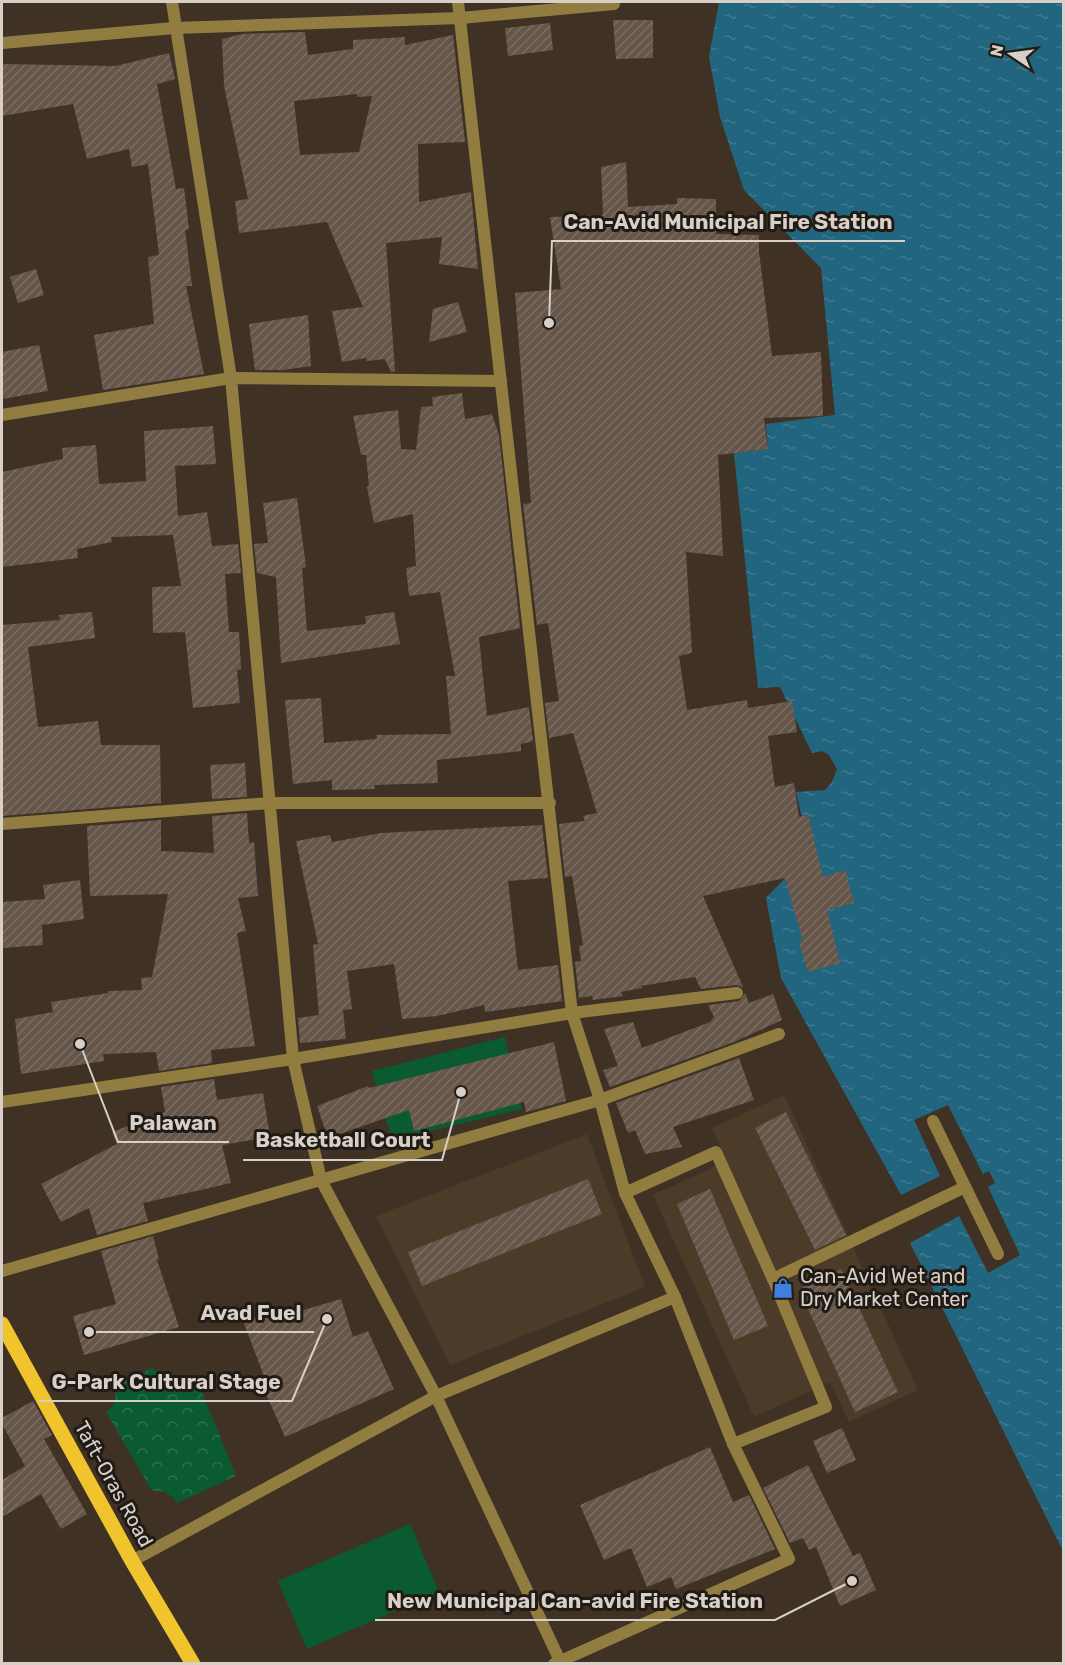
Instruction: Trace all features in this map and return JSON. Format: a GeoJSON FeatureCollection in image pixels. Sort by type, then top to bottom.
{"type":"FeatureCollection","features":[{"type":"Feature","properties":{"kind":"main road","name":"Taft-Oras Road"},"geometry":{"type":"LineString","coordinates":[[2,1324],[132,1562],[193,1664]]}},
{"type":"Feature","properties":{"kind":"street"},"geometry":{"type":"LineString","coordinates":[[172,2],[174,28],[231,378],[293,1059],[321,1180],[436,1396],[557,1662],[789,1559],[733,1443],[675,1298],[625,1193],[600,1100],[572,1013],[458,2]]}},
{"type":"Feature","properties":{"kind":"street"},"geometry":{"type":"LineString","coordinates":[[2,44],[174,28],[460,18],[614,4]]}},
{"type":"Feature","properties":{"kind":"street"},"geometry":{"type":"LineString","coordinates":[[2,415],[231,378],[501,381]]}},
{"type":"Feature","properties":{"kind":"street"},"geometry":{"type":"LineString","coordinates":[[2,824],[270,803],[550,803]]}},
{"type":"Feature","properties":{"kind":"street"},"geometry":{"type":"LineString","coordinates":[[2,1102],[293,1059],[572,1013],[736,993]]}},
{"type":"Feature","properties":{"kind":"street"},"geometry":{"type":"LineString","coordinates":[[2,1271],[600,1100],[779,1034]]}},
{"type":"Feature","properties":{"kind":"street"},"geometry":{"type":"LineString","coordinates":[[933,1120],[998,1254]]}},
{"type":"Feature","properties":{"kind":"street"},"geometry":{"type":"LineString","coordinates":[[625,1193],[716,1152],[773,1279],[826,1407],[733,1443]]}},
{"type":"Feature","properties":{"kind":"street"},"geometry":{"type":"LineString","coordinates":[[773,1279],[965,1187]]}},
{"type":"Feature","properties":{"kind":"street"},"geometry":{"type":"LineString","coordinates":[[132,1562],[436,1396],[675,1298]]}},
{"type":"Feature","properties":{"kind":"shaded area","name":"Can-Avid Wet and Dry Market Center"},"geometry":{"type":"Polygon","coordinates":[[[784,1095],[918,1390],[849,1422],[830,1382],[754,1417],[653,1195],[727,1161],[712,1128],[784,1095]]]}},
{"type":"Feature","properties":{"kind":"shaded area"},"geometry":{"type":"Polygon","coordinates":[[[587,1134],[645,1287],[450,1365],[376,1216],[587,1134]]]}},
{"type":"Feature","properties":{"kind":"green space"},"geometry":{"type":"Polygon","coordinates":[[[505,1037],[522,1109],[392,1140],[372,1071],[505,1037]]]}},
{"type":"Feature","properties":{"kind":"green space"},"geometry":{"type":"Polygon","coordinates":[[[152,1368],[174,1381],[199,1385],[236,1476],[177,1503],[166,1493],[152,1491],[106,1412],[115,1401],[115,1386],[152,1368]]]}},
{"type":"Feature","properties":{"kind":"green space"},"geometry":{"type":"Polygon","coordinates":[[[410,1524],[439,1592],[307,1649],[278,1581],[410,1524]]]}},
{"type":"Feature","properties":{"kind":"water"},"geometry":{"type":"Polygon","coordinates":[[[719,2],[1063,2],[1063,1551],[910,1243],[959,1216],[988,1273],[1020,1255],[988,1187],[995,1183],[989,1171],[983,1174],[948,1105],[914,1120],[940,1176],[901,1195],[781,978],[766,898],[810,852],[796,792],[825,790],[832,782],[837,769],[829,755],[822,751],[812,753],[780,687],[758,688],[734,453],[768,449],[766,424],[835,415],[821,268],[744,190],[720,117],[709,57],[719,2]]]}},
{"type":"Feature","properties":{"kind":"building"},"geometry":{"type":"Polygon","coordinates":[[[613,20],[653,20],[653,58],[616,59],[613,20]]]}},
{"type":"Feature","properties":{"kind":"building"},"geometry":{"type":"Polygon","coordinates":[[[550,23],[553,50],[508,56],[505,28],[550,23]]]}},
{"type":"Feature","properties":{"kind":"building"},"geometry":{"type":"Polygon","coordinates":[[[305,32],[308,55],[353,49],[353,40],[405,37],[405,45],[453,35],[465,142],[418,144],[419,202],[471,192],[478,269],[439,264],[442,237],[386,243],[395,371],[391,372],[385,359],[367,361],[366,358],[342,362],[332,311],[363,307],[327,222],[239,233],[235,201],[248,199],[224,86],[222,39],[242,34],[305,32]],[[357,94],[294,101],[300,155],[359,152],[372,96],[357,97],[357,94]]]}},
{"type":"Feature","properties":{"kind":"building"},"geometry":{"type":"Polygon","coordinates":[[[169,53],[175,79],[157,84],[176,189],[184,188],[189,229],[185,230],[192,286],[186,286],[204,374],[103,390],[94,335],[154,324],[148,257],[159,255],[148,164],[132,167],[129,149],[87,159],[73,104],[2,116],[2,64],[116,66],[169,53]]]}},
{"type":"Feature","properties":{"kind":"building"},"geometry":{"type":"Polygon","coordinates":[[[626,162],[628,207],[677,204],[677,198],[716,199],[716,234],[759,235],[759,252],[772,356],[821,352],[823,416],[764,418],[768,449],[718,455],[723,556],[686,552],[692,653],[679,656],[687,710],[747,700],[748,708],[792,701],[797,732],[768,736],[775,787],[794,783],[799,817],[808,815],[823,877],[845,870],[854,903],[827,910],[840,963],[808,972],[799,942],[803,941],[785,878],[703,896],[743,987],[736,985],[701,989],[695,977],[641,986],[642,988],[621,992],[623,996],[593,1000],[592,996],[579,998],[575,962],[581,961],[579,946],[583,945],[572,876],[565,877],[559,824],[585,821],[583,816],[597,813],[573,733],[549,738],[545,703],[559,701],[548,623],[537,625],[523,504],[531,503],[515,293],[561,289],[550,217],[603,215],[601,167],[626,162]]]}},
{"type":"Feature","properties":{"kind":"building"},"geometry":{"type":"Polygon","coordinates":[[[36,269],[44,295],[18,303],[10,277],[36,269]]]}},
{"type":"Feature","properties":{"kind":"building"},"geometry":{"type":"Polygon","coordinates":[[[458,302],[467,332],[429,342],[433,309],[458,302]]]}},
{"type":"Feature","properties":{"kind":"building"},"geometry":{"type":"Polygon","coordinates":[[[308,315],[311,366],[283,370],[255,370],[249,324],[308,315]]]}},
{"type":"Feature","properties":{"kind":"building"},"geometry":{"type":"Polygon","coordinates":[[[39,345],[48,391],[2,399],[2,352],[39,345]]]}},
{"type":"Feature","properties":{"kind":"building"},"geometry":{"type":"Polygon","coordinates":[[[462,393],[465,419],[492,414],[499,435],[520,628],[479,637],[487,716],[529,707],[533,741],[521,744],[521,751],[437,760],[438,783],[374,785],[375,789],[332,790],[332,780],[293,784],[285,700],[321,698],[324,743],[377,739],[376,735],[451,734],[446,676],[455,676],[440,592],[409,596],[406,568],[416,566],[413,514],[374,523],[367,487],[369,486],[366,455],[361,455],[353,416],[398,410],[401,449],[416,450],[421,407],[433,406],[432,397],[462,393]]]}},
{"type":"Feature","properties":{"kind":"building"},"geometry":{"type":"Polygon","coordinates":[[[213,426],[216,464],[175,466],[178,516],[207,512],[212,546],[238,544],[241,573],[225,574],[229,632],[239,632],[241,669],[237,670],[240,703],[193,708],[185,632],[153,633],[152,587],[181,586],[173,535],[111,537],[112,542],[77,549],[78,558],[2,567],[2,472],[63,459],[62,448],[96,445],[99,484],[146,481],[144,431],[213,426]]]}},
{"type":"Feature","properties":{"kind":"building"},"geometry":{"type":"Polygon","coordinates":[[[297,498],[306,567],[302,568],[307,631],[366,624],[365,616],[394,612],[400,644],[281,663],[276,577],[257,573],[254,544],[268,543],[263,503],[297,498]]]}},
{"type":"Feature","properties":{"kind":"building"},"geometry":{"type":"Polygon","coordinates":[[[92,612],[95,638],[28,647],[38,727],[98,721],[101,745],[160,745],[161,803],[2,816],[2,625],[60,620],[59,615],[92,612]]]}},
{"type":"Feature","properties":{"kind":"building"},"geometry":{"type":"Polygon","coordinates":[[[245,763],[247,797],[212,799],[210,765],[245,763]]]}},
{"type":"Feature","properties":{"kind":"building"},"geometry":{"type":"Polygon","coordinates":[[[247,813],[249,843],[254,842],[258,896],[238,898],[246,931],[237,933],[255,1046],[211,1050],[212,1063],[159,1071],[156,1052],[103,1054],[104,1061],[21,1074],[15,1019],[53,1012],[51,1002],[108,993],[108,991],[142,990],[141,978],[152,977],[168,894],[90,896],[87,826],[161,820],[161,851],[214,853],[212,816],[247,813]]]}},
{"type":"Feature","properties":{"kind":"building"},"geometry":{"type":"Polygon","coordinates":[[[542,825],[548,878],[508,881],[518,970],[558,965],[562,1001],[485,1012],[484,1005],[437,1016],[402,1019],[394,964],[347,971],[352,1009],[343,1010],[346,1039],[300,1043],[298,1018],[319,1015],[313,945],[318,944],[296,841],[330,835],[332,842],[381,833],[542,825]]]}},
{"type":"Feature","properties":{"kind":"building"},"geometry":{"type":"Polygon","coordinates":[[[80,880],[84,919],[42,925],[43,945],[2,948],[2,902],[45,899],[43,885],[80,880]]]}},
{"type":"Feature","properties":{"kind":"building"},"geometry":{"type":"Polygon","coordinates":[[[745,993],[749,1003],[773,994],[782,1020],[734,1042],[610,1087],[603,1070],[618,1066],[604,1029],[633,1022],[642,1048],[710,1022],[714,1017],[708,1005],[739,1001],[745,993]]]}},
{"type":"Feature","properties":{"kind":"building"},"geometry":{"type":"Polygon","coordinates":[[[554,1042],[566,1101],[526,1112],[524,1102],[414,1131],[409,1110],[328,1138],[317,1106],[368,1086],[369,1088],[554,1042]]]}},
{"type":"Feature","properties":{"kind":"building"},"geometry":{"type":"Polygon","coordinates":[[[739,1058],[754,1100],[673,1127],[682,1147],[645,1154],[635,1130],[628,1133],[616,1103],[739,1058]]]}},
{"type":"Feature","properties":{"kind":"building"},"geometry":{"type":"Polygon","coordinates":[[[214,1079],[217,1100],[263,1093],[270,1137],[222,1145],[231,1183],[143,1203],[148,1221],[97,1235],[89,1208],[61,1222],[41,1184],[117,1144],[112,1132],[165,1112],[161,1087],[214,1079]]]}},
{"type":"Feature","properties":{"kind":"building"},"geometry":{"type":"Polygon","coordinates":[[[786,1112],[846,1235],[815,1250],[755,1128],[786,1112]]]}},
{"type":"Feature","properties":{"kind":"building"},"geometry":{"type":"Polygon","coordinates":[[[588,1179],[602,1214],[422,1286],[408,1252],[588,1179]]]}},
{"type":"Feature","properties":{"kind":"building"},"geometry":{"type":"Polygon","coordinates":[[[710,1189],[768,1326],[734,1340],[677,1204],[710,1189]]]}},
{"type":"Feature","properties":{"kind":"building"},"geometry":{"type":"Polygon","coordinates":[[[153,1236],[159,1259],[157,1260],[179,1327],[84,1355],[73,1316],[116,1304],[101,1251],[153,1236]]]}},
{"type":"Feature","properties":{"kind":"building"},"geometry":{"type":"Polygon","coordinates":[[[841,1269],[898,1392],[855,1412],[799,1289],[841,1269]]]}},
{"type":"Feature","properties":{"kind":"building"},"geometry":{"type":"Polygon","coordinates":[[[341,1299],[353,1337],[368,1331],[394,1389],[285,1437],[259,1378],[264,1376],[243,1321],[295,1306],[297,1312],[341,1299]]]}},
{"type":"Feature","properties":{"kind":"building"},"geometry":{"type":"Polygon","coordinates":[[[33,1401],[52,1435],[44,1439],[87,1514],[61,1529],[41,1494],[2,1517],[2,1480],[25,1466],[2,1424],[2,1418],[33,1401]]]}},
{"type":"Feature","properties":{"kind":"building"},"geometry":{"type":"Polygon","coordinates":[[[842,1428],[856,1460],[827,1473],[813,1441],[842,1428]]]}},
{"type":"Feature","properties":{"kind":"building"},"geometry":{"type":"Polygon","coordinates":[[[710,1447],[733,1502],[749,1495],[775,1549],[676,1589],[671,1577],[647,1587],[631,1548],[604,1560],[580,1505],[710,1447]]]}},
{"type":"Feature","properties":{"kind":"building"},"geometry":{"type":"Polygon","coordinates":[[[808,1465],[853,1556],[860,1553],[876,1590],[840,1606],[816,1547],[809,1550],[803,1538],[790,1543],[763,1488],[808,1465]]]}},
{"type":"Feature","properties":{"kind":"place","name":"Can-Avid Municipal Fire Station"},"geometry":{"type":"Point","coordinates":[549,323]}},
{"type":"Feature","properties":{"kind":"place","name":"Palawan"},"geometry":{"type":"Point","coordinates":[80,1044]}},
{"type":"Feature","properties":{"kind":"place","name":"Basketball Court"},"geometry":{"type":"Point","coordinates":[461,1092]}},
{"type":"Feature","properties":{"kind":"place","name":"Can-Avid Wet and Dry Market Center"},"geometry":{"type":"Point","coordinates":[783,1288]}},
{"type":"Feature","properties":{"kind":"place","name":"G-Park Cultural Stage"},"geometry":{"type":"Point","coordinates":[327,1319]}},
{"type":"Feature","properties":{"kind":"place","name":"Avad Fuel"},"geometry":{"type":"Point","coordinates":[89,1332]}},
{"type":"Feature","properties":{"kind":"place","name":"New Municipal Can-avid Fire Station"},"geometry":{"type":"Point","coordinates":[852,1581]}}]}
